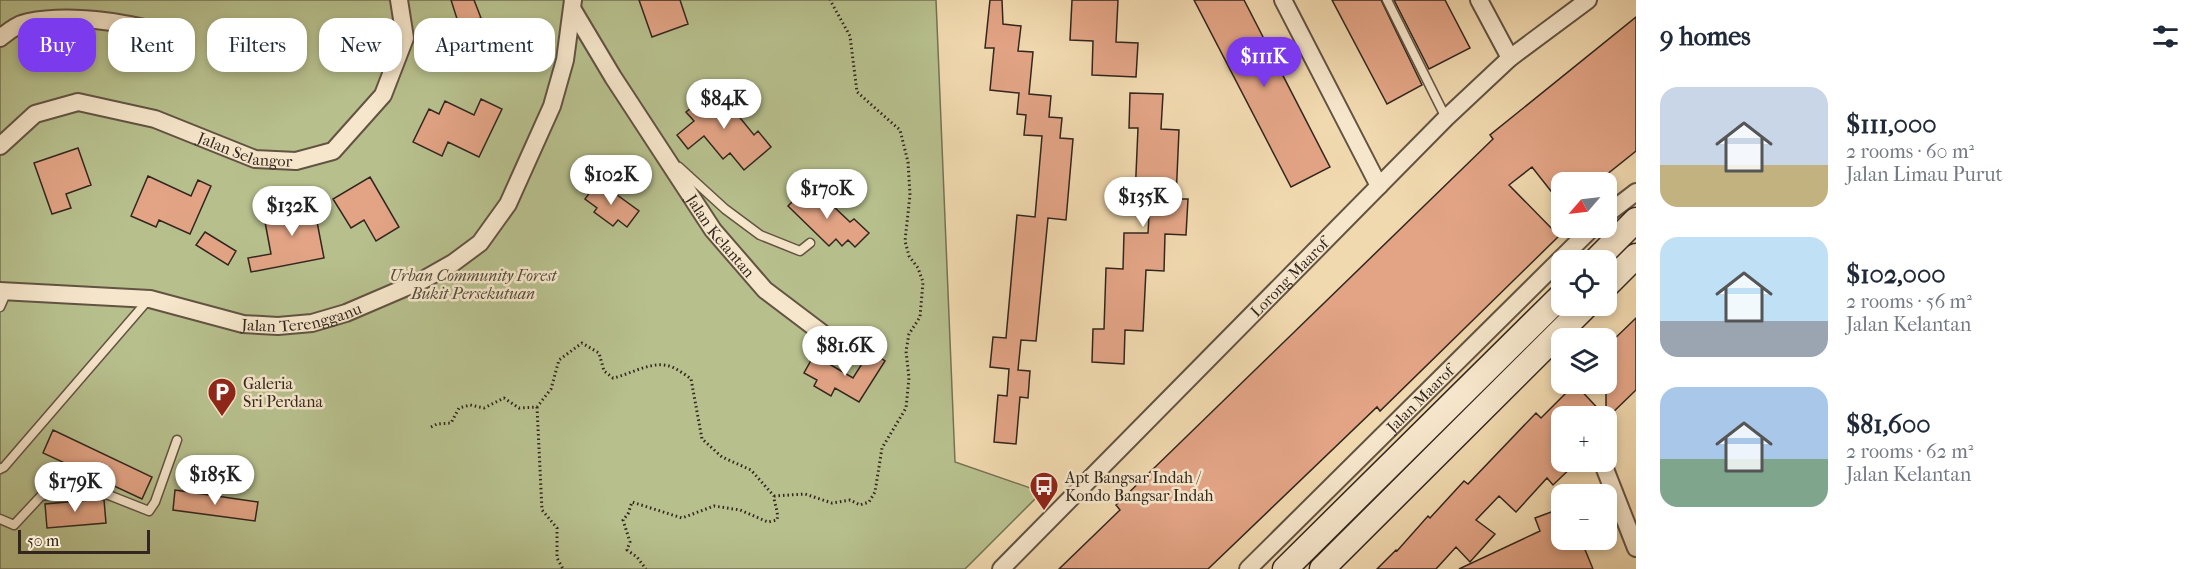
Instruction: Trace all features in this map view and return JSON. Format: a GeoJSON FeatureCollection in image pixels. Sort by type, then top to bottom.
{"type":"FeatureCollection","features":[{"type":"Feature","properties":{"kind":"main road"},"geometry":{"type":"LineString","coordinates":[[1606,250],[1636,220]]}},
{"type":"Feature","properties":{"kind":"main road"},"geometry":{"type":"LineString","coordinates":[[1617,275],[1636,256]]}},
{"type":"Feature","properties":{"kind":"main road","name":"Jalan Maarof"},"geometry":{"type":"LineString","coordinates":[[1285,569],[1551,306]]}},
{"type":"Feature","properties":{"kind":"main road"},"geometry":{"type":"LineString","coordinates":[[1322,569],[1576,316]]}},
{"type":"Feature","properties":{"kind":"street","name":"Jalan Selangor"},"geometry":{"type":"LineString","coordinates":[[0,146],[35,114],[78,102],[155,119],[255,159],[296,162],[333,151],[383,95],[405,38],[399,0]]}},
{"type":"Feature","properties":{"kind":"street"},"geometry":{"type":"LineString","coordinates":[[1283,0],[1379,186]]}},
{"type":"Feature","properties":{"kind":"street"},"geometry":{"type":"LineString","coordinates":[[1479,0],[1510,58]]}},
{"type":"Feature","properties":{"kind":"street","name":"Lorong Maarof"},"geometry":{"type":"LineString","coordinates":[[1001,569],[1446,118],[1510,58],[1584,2]]}},
{"type":"Feature","properties":{"kind":"street","name":"Jalan Kelantan"},"geometry":{"type":"LineString","coordinates":[[573,5],[661,151],[713,230],[765,290],[847,352]]}},
{"type":"Feature","properties":{"kind":"street","name":"Jalan Terengganu"},"geometry":{"type":"LineString","coordinates":[[4,291],[150,299],[243,324],[278,326],[312,323],[378,301],[453,263],[480,243],[508,204],[552,106],[565,60],[573,5]]}},
{"type":"Feature","properties":{"kind":"street"},"geometry":{"type":"LineString","coordinates":[[0,38],[13,28],[27,22],[108,21]]}},
{"type":"Feature","properties":{"kind":"street"},"geometry":{"type":"LineString","coordinates":[[1617,207],[1636,192]]}},
{"type":"Feature","properties":{"kind":"street","name":"Jalan Maarof"},"geometry":{"type":"LineString","coordinates":[[1248,569],[1582,238]]}},
{"type":"Feature","properties":{"kind":"street"},"geometry":{"type":"LineString","coordinates":[[1606,472],[1636,548]]}},
{"type":"Feature","properties":{"kind":"lane"},"geometry":{"type":"LineString","coordinates":[[1387,0],[1446,118]]}},
{"type":"Feature","properties":{"kind":"lane"},"geometry":{"type":"LineString","coordinates":[[661,151],[724,209],[760,235],[800,251],[810,243]]}},
{"type":"Feature","properties":{"kind":"lane"},"geometry":{"type":"LineString","coordinates":[[0,307],[4,291]]}},
{"type":"Feature","properties":{"kind":"lane"},"geometry":{"type":"LineString","coordinates":[[0,469],[150,299]]}},
{"type":"Feature","properties":{"kind":"lane"},"geometry":{"type":"LineString","coordinates":[[0,519],[14,525],[41,496],[65,491],[101,492],[150,510],[177,440]]}},
{"type":"Feature","properties":{"kind":"path"},"geometry":{"type":"LineString","coordinates":[[774,496],[805,494],[832,503],[850,500],[860,505],[869,501],[875,492],[882,448],[906,408],[909,378],[906,351],[909,334],[920,317],[923,282],[918,268],[909,256],[905,231],[910,214],[908,162],[900,130],[857,92],[850,36],[830,0]]}},
{"type":"Feature","properties":{"kind":"path"},"geometry":{"type":"LineString","coordinates":[[563,569],[557,558],[557,528],[542,510],[537,407],[551,389],[559,360],[582,343],[600,352],[604,371],[613,378],[630,375],[647,366],[672,366],[691,379],[702,439],[722,457],[751,470],[774,496],[777,520],[768,522],[740,510],[714,506],[682,518],[632,502],[623,520],[630,542],[627,550],[646,569]]}},
{"type":"Feature","properties":{"kind":"path"},"geometry":{"type":"LineString","coordinates":[[431,427],[451,423],[459,408],[470,405],[484,408],[504,398],[519,408],[537,407]]}},
{"type":"Feature","properties":{"kind":"green space","name":"Urban Community Forest Bukit Persekutuan"},"geometry":{"type":"Polygon","coordinates":[[[0,0],[936,0],[955,462],[1042,492],[965,569],[0,569],[0,0]]]}},
{"type":"Feature","properties":{"kind":"building"},"geometry":{"type":"Polygon","coordinates":[[[451,0],[474,0],[481,18],[457,18],[451,0]]]}},
{"type":"Feature","properties":{"kind":"building"},"geometry":{"type":"Polygon","coordinates":[[[639,0],[680,0],[688,24],[652,37],[639,0]]]}},
{"type":"Feature","properties":{"kind":"building"},"geometry":{"type":"Polygon","coordinates":[[[990,0],[1002,0],[1003,24],[1021,26],[1018,51],[1033,52],[1029,94],[1051,96],[1049,117],[1062,118],[1060,138],[1073,139],[1066,220],[1048,218],[1036,341],[1021,340],[1018,370],[1030,371],[1028,398],[1020,397],[1016,444],[994,442],[998,395],[1007,396],[1009,369],[990,367],[993,337],[1006,338],[1017,215],[1035,217],[1042,136],[1024,135],[1026,115],[1017,114],[1019,93],[990,90],[994,48],[985,48],[990,0]]]}},
{"type":"Feature","properties":{"kind":"building"},"geometry":{"type":"Polygon","coordinates":[[[1072,0],[1118,0],[1116,42],[1138,43],[1136,77],[1092,75],[1093,41],[1070,40],[1072,0]]]}},
{"type":"Feature","properties":{"kind":"building"},"geometry":{"type":"Polygon","coordinates":[[[1194,0],[1244,0],[1330,167],[1291,187],[1194,0]]]}},
{"type":"Feature","properties":{"kind":"building"},"geometry":{"type":"Polygon","coordinates":[[[1332,0],[1381,0],[1422,85],[1387,104],[1332,0]]]}},
{"type":"Feature","properties":{"kind":"building"},"geometry":{"type":"Polygon","coordinates":[[[1394,0],[1445,0],[1470,48],[1429,69],[1394,0]]]}},
{"type":"Feature","properties":{"kind":"building"},"geometry":{"type":"Polygon","coordinates":[[[1636,17],[1636,151],[1610,172],[1551,172],[1551,191],[1532,167],[1509,185],[1551,228],[1551,238],[1557,238],[1380,411],[1377,407],[1208,569],[1059,569],[1120,510],[1116,505],[1493,139],[1490,135],[1636,17]]]}},
{"type":"Feature","properties":{"kind":"building"},"geometry":{"type":"Polygon","coordinates":[[[725,86],[738,102],[732,108],[754,135],[758,131],[771,147],[744,170],[730,153],[723,159],[704,136],[688,149],[677,135],[694,121],[686,112],[705,97],[708,100],[725,86]]]}},
{"type":"Feature","properties":{"kind":"building"},"geometry":{"type":"Polygon","coordinates":[[[1130,93],[1163,94],[1161,129],[1179,130],[1176,199],[1188,199],[1186,235],[1165,234],[1164,271],[1146,270],[1143,331],[1125,330],[1124,364],[1092,362],[1093,329],[1104,329],[1106,268],[1123,269],[1124,233],[1148,233],[1150,197],[1135,197],[1138,128],[1129,128],[1130,93]]]}},
{"type":"Feature","properties":{"kind":"building"},"geometry":{"type":"Polygon","coordinates":[[[481,99],[502,109],[479,157],[448,142],[442,156],[413,142],[429,109],[439,114],[445,101],[474,115],[481,99]]]}},
{"type":"Feature","properties":{"kind":"building"},"geometry":{"type":"Polygon","coordinates":[[[78,148],[91,185],[66,194],[71,208],[52,214],[34,163],[78,148]]]}},
{"type":"Feature","properties":{"kind":"building"},"geometry":{"type":"Polygon","coordinates":[[[148,176],[191,196],[198,180],[211,186],[190,234],[159,220],[156,227],[131,216],[148,176]]]}},
{"type":"Feature","properties":{"kind":"building"},"geometry":{"type":"Polygon","coordinates":[[[370,177],[399,227],[376,241],[364,220],[351,228],[333,199],[370,177]]]}},
{"type":"Feature","properties":{"kind":"building"},"geometry":{"type":"Polygon","coordinates":[[[598,181],[639,211],[627,227],[618,220],[613,226],[594,212],[597,208],[585,199],[598,181]]]}},
{"type":"Feature","properties":{"kind":"building"},"geometry":{"type":"Polygon","coordinates":[[[814,188],[850,222],[854,219],[869,233],[855,247],[848,240],[842,246],[836,239],[829,246],[788,206],[803,191],[807,195],[814,188]]]}},
{"type":"Feature","properties":{"kind":"building"},"geometry":{"type":"Polygon","coordinates":[[[312,196],[324,258],[251,272],[248,258],[271,254],[265,222],[285,218],[281,202],[312,196]]]}},
{"type":"Feature","properties":{"kind":"building"},"geometry":{"type":"Polygon","coordinates":[[[205,232],[236,251],[228,265],[196,245],[205,232]]]}},
{"type":"Feature","properties":{"kind":"building"},"geometry":{"type":"Polygon","coordinates":[[[1636,318],[1636,390],[1617,408],[1617,406],[1606,406],[1606,394],[1617,394],[1617,336],[1636,318]]]}},
{"type":"Feature","properties":{"kind":"building"},"geometry":{"type":"Polygon","coordinates":[[[870,351],[885,361],[859,402],[835,388],[831,396],[814,386],[817,380],[804,373],[814,355],[853,378],[870,351]]]}},
{"type":"Feature","properties":{"kind":"building"},"geometry":{"type":"Polygon","coordinates":[[[1565,394],[1584,394],[1596,406],[1553,406],[1565,394]]]}},
{"type":"Feature","properties":{"kind":"building"},"geometry":{"type":"Polygon","coordinates":[[[1551,408],[1551,472],[1567,472],[1554,484],[1547,478],[1516,512],[1499,496],[1476,520],[1495,534],[1470,562],[1456,547],[1436,569],[1377,569],[1397,551],[1428,516],[1430,518],[1464,481],[1468,484],[1536,413],[1541,418],[1551,408]]]}},
{"type":"Feature","properties":{"kind":"building"},"geometry":{"type":"Polygon","coordinates":[[[53,430],[152,477],[142,499],[43,453],[53,430]]]}},
{"type":"Feature","properties":{"kind":"building"},"geometry":{"type":"Polygon","coordinates":[[[175,490],[258,502],[255,521],[173,510],[175,490]]]}},
{"type":"Feature","properties":{"kind":"building"},"geometry":{"type":"Polygon","coordinates":[[[104,500],[106,523],[47,528],[45,504],[104,500]]]}},
{"type":"Feature","properties":{"kind":"building"},"geometry":{"type":"Polygon","coordinates":[[[1551,512],[1551,550],[1585,550],[1593,569],[1459,569],[1540,531],[1535,518],[1551,512]]]}},
{"type":"Feature","properties":{"kind":"place","name":"Galeria Sri Perdana"},"geometry":{"type":"Point","coordinates":[222,418]}},
{"type":"Feature","properties":{"kind":"place","name":"Apt Bangsar Indah / Kondo Bangsar Indah"},"geometry":{"type":"Point","coordinates":[1044,512]}}]}
